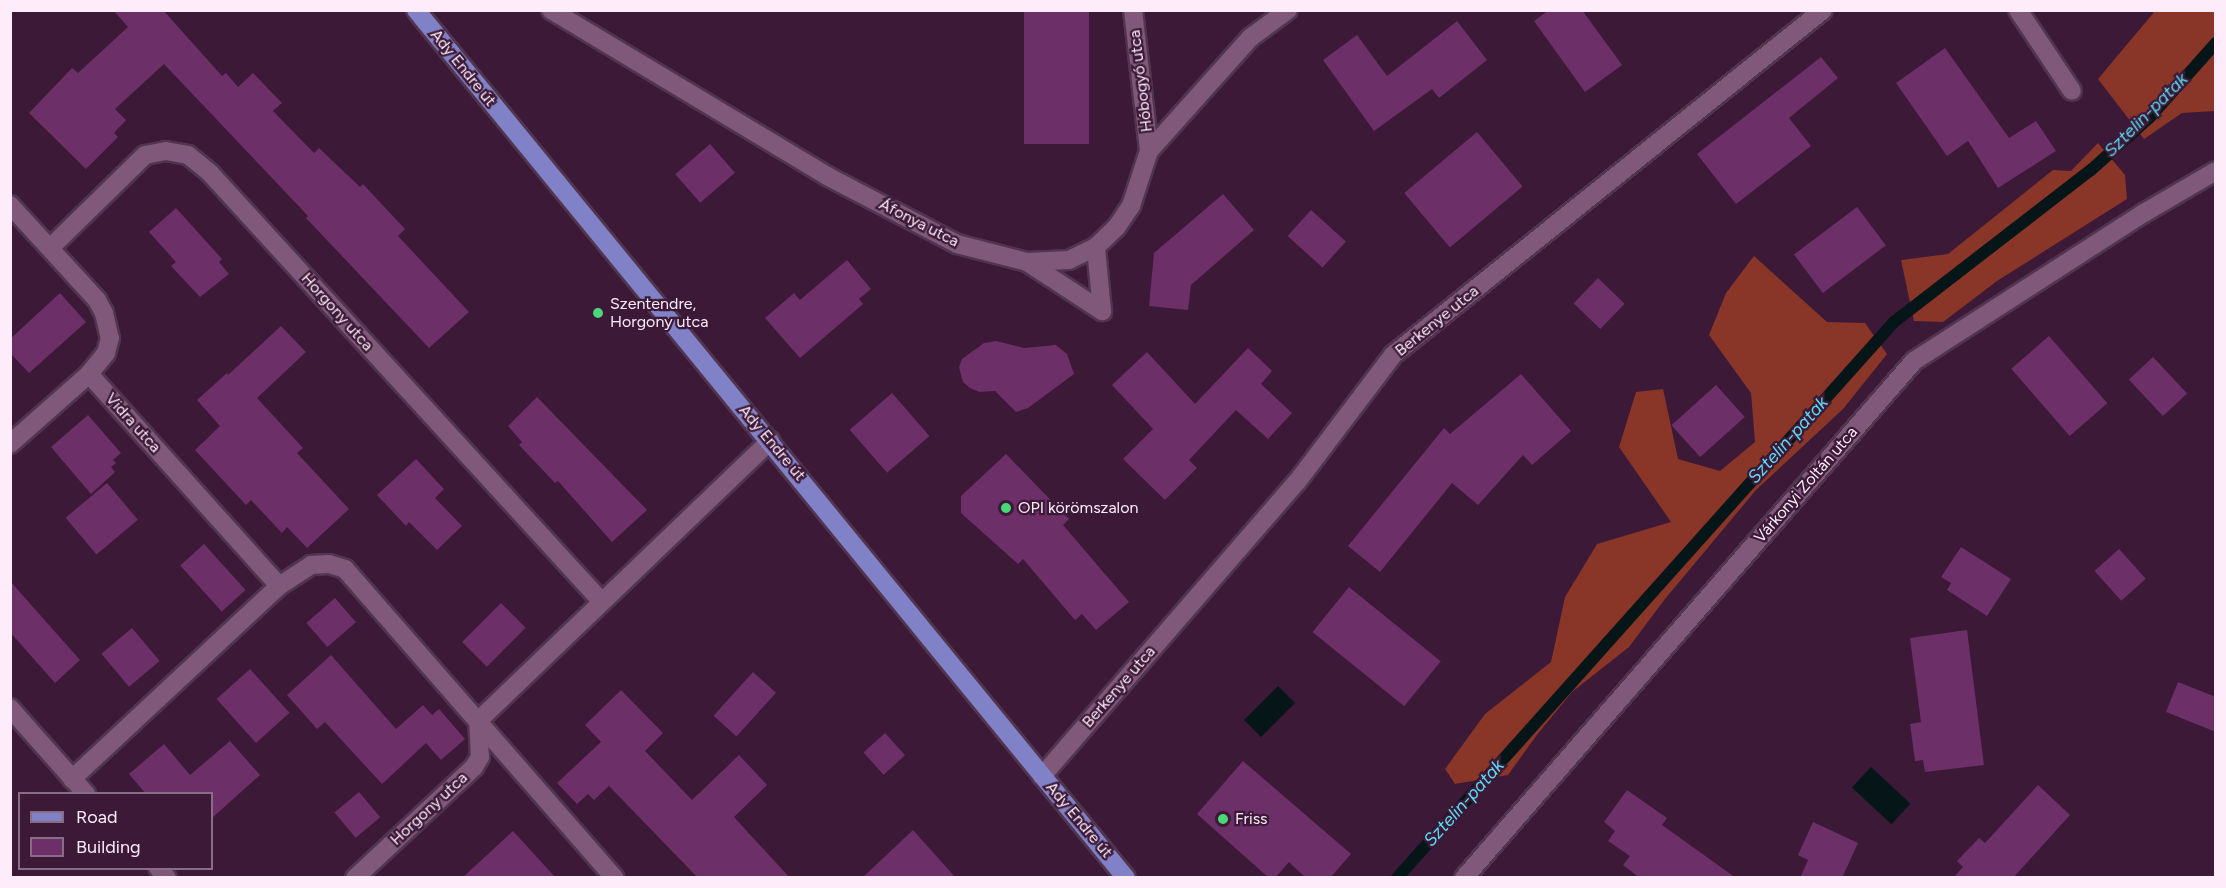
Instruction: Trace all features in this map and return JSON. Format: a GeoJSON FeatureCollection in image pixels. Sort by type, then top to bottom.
{"type":"FeatureCollection","features":[{"type":"Feature","properties":{"kind":"main road","name":"Ady Endre út"},"geometry":{"type":"LineString","coordinates":[[416,10],[1126,878]]}},
{"type":"Feature","properties":{"kind":"street","name":"Áfonya utca"},"geometry":{"type":"LineString","coordinates":[[550,10],[827,176],[957,244],[1027,262],[1069,260],[1096,247],[1116,228],[1131,206],[1149,151],[1250,38],[1288,10]]}},
{"type":"Feature","properties":{"kind":"street","name":"Hóbogyó utca"},"geometry":{"type":"LineString","coordinates":[[1133,10],[1149,151]]}},
{"type":"Feature","properties":{"kind":"street","name":"Berkenye utca"},"geometry":{"type":"LineString","coordinates":[[1042,776],[1297,482],[1393,355],[1823,10]]}},
{"type":"Feature","properties":{"kind":"street"},"geometry":{"type":"LineString","coordinates":[[2018,10],[2072,91]]}},
{"type":"Feature","properties":{"kind":"street","name":"Horgony utca"},"geometry":{"type":"LineString","coordinates":[[50,248],[145,155],[166,151],[188,155],[210,173],[602,602]]}},
{"type":"Feature","properties":{"kind":"street","name":"Várkonyi Zoltán utca"},"geometry":{"type":"LineString","coordinates":[[1464,878],[1914,361],[2144,213],[2216,171]]}},
{"type":"Feature","properties":{"kind":"street"},"geometry":{"type":"LineString","coordinates":[[10,205],[97,300],[108,323],[110,338],[106,353],[89,374],[10,444]]}},
{"type":"Feature","properties":{"kind":"street"},"geometry":{"type":"LineString","coordinates":[[1027,262],[1102,311],[1096,247]]}},
{"type":"Feature","properties":{"kind":"street","name":"Vidra utca"},"geometry":{"type":"LineString","coordinates":[[89,374],[279,586]]}},
{"type":"Feature","properties":{"kind":"street"},"geometry":{"type":"LineString","coordinates":[[478,721],[770,441]]}},
{"type":"Feature","properties":{"kind":"street"},"geometry":{"type":"LineString","coordinates":[[72,779],[279,586],[311,565],[329,564],[345,569],[615,878]]}},
{"type":"Feature","properties":{"kind":"street"},"geometry":{"type":"LineString","coordinates":[[10,708],[84,792]]}},
{"type":"Feature","properties":{"kind":"street","name":"Horgony utca"},"geometry":{"type":"LineString","coordinates":[[356,878],[474,767],[480,757],[478,721]]}},
{"type":"Feature","properties":{"kind":"shaded area"},"geometry":{"type":"Polygon","coordinates":[[[2155,11],[2215,11],[2215,111],[2182,113],[2144,139],[2098,79],[2155,11]]]}},
{"type":"Feature","properties":{"kind":"shaded area"},"geometry":{"type":"Polygon","coordinates":[[[2098,143],[2125,175],[2127,199],[1997,281],[1943,322],[1914,321],[1901,260],[1948,254],[2053,170],[2071,171],[2098,143]]]}},
{"type":"Feature","properties":{"kind":"shaded area"},"geometry":{"type":"Polygon","coordinates":[[[1754,256],[1827,322],[1865,323],[1887,354],[1843,409],[1756,490],[1665,599],[1629,647],[1572,692],[1508,775],[1455,784],[1445,769],[1485,714],[1551,662],[1565,597],[1597,544],[1671,522],[1619,447],[1636,392],[1663,389],[1678,459],[1720,471],[1755,442],[1751,393],[1709,335],[1726,293],[1754,256]]]}},
{"type":"Feature","properties":{"kind":"shaded area"},"geometry":{"type":"Polygon","coordinates":[[[1278,686],[1295,703],[1261,737],[1244,720],[1278,686]]]}},
{"type":"Feature","properties":{"kind":"shaded area"},"geometry":{"type":"Polygon","coordinates":[[[1871,767],[1910,804],[1891,824],[1852,787],[1871,767]]]}},
{"type":"Feature","properties":{"kind":"building"},"geometry":{"type":"Polygon","coordinates":[[[113,10],[163,10],[222,76],[226,73],[238,87],[253,73],[282,103],[273,111],[314,153],[319,148],[360,187],[363,184],[405,229],[398,236],[469,312],[429,348],[164,64],[115,109],[126,120],[114,133],[118,137],[86,169],[29,113],[72,68],[78,73],[128,27],[113,10]]]}},
{"type":"Feature","properties":{"kind":"building"},"geometry":{"type":"Polygon","coordinates":[[[1024,10],[1089,10],[1089,144],[1024,144],[1024,10]]]}},
{"type":"Feature","properties":{"kind":"building"},"geometry":{"type":"Polygon","coordinates":[[[1549,10],[1582,10],[1622,65],[1585,92],[1534,21],[1549,10]]]}},
{"type":"Feature","properties":{"kind":"building"},"geometry":{"type":"Polygon","coordinates":[[[1457,21],[1487,60],[1439,98],[1432,89],[1374,131],[1323,60],[1357,35],[1387,76],[1457,21]]]}},
{"type":"Feature","properties":{"kind":"building"},"geometry":{"type":"Polygon","coordinates":[[[1945,48],[2009,138],[2036,121],[2056,151],[1998,188],[1968,141],[1947,156],[1896,83],[1945,48]]]}},
{"type":"Feature","properties":{"kind":"building"},"geometry":{"type":"Polygon","coordinates":[[[1821,57],[1838,78],[1789,118],[1811,146],[1736,204],[1697,154],[1821,57]]]}},
{"type":"Feature","properties":{"kind":"building"},"geometry":{"type":"Polygon","coordinates":[[[1477,132],[1523,186],[1450,247],[1404,193],[1477,132]]]}},
{"type":"Feature","properties":{"kind":"building"},"geometry":{"type":"Polygon","coordinates":[[[710,144],[735,173],[700,203],[675,174],[710,144]]]}},
{"type":"Feature","properties":{"kind":"building"},"geometry":{"type":"Polygon","coordinates":[[[1223,194],[1254,230],[1191,285],[1188,310],[1149,306],[1154,253],[1223,194]]]}},
{"type":"Feature","properties":{"kind":"building"},"geometry":{"type":"Polygon","coordinates":[[[1857,207],[1886,245],[1823,293],[1794,255],[1857,207]]]}},
{"type":"Feature","properties":{"kind":"building"},"geometry":{"type":"Polygon","coordinates":[[[176,208],[222,259],[219,262],[229,274],[200,297],[171,266],[176,262],[149,232],[176,208]]]}},
{"type":"Feature","properties":{"kind":"building"},"geometry":{"type":"Polygon","coordinates":[[[1311,210],[1346,241],[1323,267],[1288,236],[1311,210]]]}},
{"type":"Feature","properties":{"kind":"building"},"geometry":{"type":"Polygon","coordinates":[[[847,260],[871,289],[859,299],[863,304],[800,358],[765,318],[794,293],[800,300],[847,260]]]}},
{"type":"Feature","properties":{"kind":"building"},"geometry":{"type":"Polygon","coordinates":[[[1598,278],[1625,304],[1600,329],[1574,303],[1598,278]]]}},
{"type":"Feature","properties":{"kind":"building"},"geometry":{"type":"Polygon","coordinates":[[[60,293],[86,322],[29,373],[10,353],[10,339],[60,293]]]}},
{"type":"Feature","properties":{"kind":"building"},"geometry":{"type":"Polygon","coordinates":[[[281,326],[306,352],[257,398],[303,448],[297,453],[349,509],[307,548],[287,527],[282,533],[251,500],[246,505],[195,450],[220,426],[197,400],[281,326]]]}},
{"type":"Feature","properties":{"kind":"building"},"geometry":{"type":"Polygon","coordinates":[[[2049,336],[2107,403],[2070,436],[2011,369],[2049,336]]]}},
{"type":"Feature","properties":{"kind":"building"},"geometry":{"type":"Polygon","coordinates":[[[996,341],[1024,348],[1056,345],[1067,354],[1074,374],[1028,408],[1016,412],[995,391],[979,392],[970,388],[963,382],[961,375],[959,367],[962,359],[984,343],[996,341]]]}},
{"type":"Feature","properties":{"kind":"building"},"geometry":{"type":"Polygon","coordinates":[[[1248,348],[1272,371],[1261,384],[1292,413],[1268,439],[1236,410],[1189,460],[1197,468],[1165,500],[1123,459],[1153,429],[1112,385],[1147,352],[1195,404],[1248,348]]]}},
{"type":"Feature","properties":{"kind":"building"},"geometry":{"type":"Polygon","coordinates":[[[2153,357],[2187,394],[2163,416],[2129,380],[2153,357]]]}},
{"type":"Feature","properties":{"kind":"building"},"geometry":{"type":"Polygon","coordinates":[[[1521,374],[1571,431],[1532,465],[1523,455],[1478,505],[1452,483],[1380,572],[1348,546],[1444,428],[1450,434],[1521,374]]]}},
{"type":"Feature","properties":{"kind":"building"},"geometry":{"type":"Polygon","coordinates":[[[1716,385],[1745,417],[1700,457],[1671,425],[1716,385]]]}},
{"type":"Feature","properties":{"kind":"building"},"geometry":{"type":"Polygon","coordinates":[[[892,393],[929,436],[887,473],[850,430],[892,393]]]}},
{"type":"Feature","properties":{"kind":"building"},"geometry":{"type":"Polygon","coordinates":[[[537,397],[647,510],[612,542],[558,481],[555,483],[519,445],[522,442],[508,426],[537,397]]]}},
{"type":"Feature","properties":{"kind":"building"},"geometry":{"type":"Polygon","coordinates":[[[88,415],[121,453],[113,460],[116,463],[111,467],[115,472],[91,494],[51,447],[88,415]]]}},
{"type":"Feature","properties":{"kind":"building"},"geometry":{"type":"Polygon","coordinates":[[[1006,454],[1069,519],[1063,525],[1129,602],[1096,630],[1082,614],[1075,620],[1023,559],[1018,564],[961,513],[961,496],[1006,454]]]}},
{"type":"Feature","properties":{"kind":"building"},"geometry":{"type":"Polygon","coordinates":[[[416,459],[444,489],[435,498],[462,526],[437,550],[409,522],[406,526],[377,495],[416,459]]]}},
{"type":"Feature","properties":{"kind":"building"},"geometry":{"type":"Polygon","coordinates":[[[107,483],[138,520],[96,554],[66,518],[107,483]]]}},
{"type":"Feature","properties":{"kind":"building"},"geometry":{"type":"Polygon","coordinates":[[[204,544],[245,590],[222,611],[180,565],[204,544]]]}},
{"type":"Feature","properties":{"kind":"building"},"geometry":{"type":"Polygon","coordinates":[[[1961,547],[2011,579],[1987,616],[1947,590],[1951,583],[1941,577],[1961,547]]]}},
{"type":"Feature","properties":{"kind":"building"},"geometry":{"type":"Polygon","coordinates":[[[2119,549],[2146,579],[2121,601],[2094,571],[2119,549]]]}},
{"type":"Feature","properties":{"kind":"building"},"geometry":{"type":"Polygon","coordinates":[[[10,581],[80,660],[55,683],[10,632],[10,581]]]}},
{"type":"Feature","properties":{"kind":"building"},"geometry":{"type":"Polygon","coordinates":[[[1349,587],[1441,661],[1404,706],[1312,632],[1349,587]]]}},
{"type":"Feature","properties":{"kind":"building"},"geometry":{"type":"Polygon","coordinates":[[[335,598],[356,622],[327,647],[306,623],[335,598]]]}},
{"type":"Feature","properties":{"kind":"building"},"geometry":{"type":"Polygon","coordinates":[[[501,603],[526,628],[487,667],[462,642],[501,603]]]}},
{"type":"Feature","properties":{"kind":"building"},"geometry":{"type":"Polygon","coordinates":[[[132,628],[160,661],[129,687],[101,654],[132,628]]]}},
{"type":"Feature","properties":{"kind":"building"},"geometry":{"type":"Polygon","coordinates":[[[1967,630],[1984,765],[1925,772],[1923,760],[1915,761],[1910,724],[1921,722],[1910,638],[1967,630]]]}},
{"type":"Feature","properties":{"kind":"building"},"geometry":{"type":"Polygon","coordinates":[[[331,655],[396,729],[423,705],[432,715],[439,709],[465,739],[441,760],[426,743],[382,784],[325,722],[317,729],[287,695],[331,655]]]}},
{"type":"Feature","properties":{"kind":"building"},"geometry":{"type":"Polygon","coordinates":[[[250,669],[289,713],[256,743],[217,699],[250,669]]]}},
{"type":"Feature","properties":{"kind":"building"},"geometry":{"type":"Polygon","coordinates":[[[753,672],[776,693],[737,737],[714,716],[753,672]]]}},
{"type":"Feature","properties":{"kind":"building"},"geometry":{"type":"Polygon","coordinates":[[[2178,682],[2216,697],[2216,732],[2166,712],[2178,682]]]}},
{"type":"Feature","properties":{"kind":"building"},"geometry":{"type":"Polygon","coordinates":[[[621,690],[663,733],[645,751],[692,800],[739,755],[767,785],[734,817],[790,878],[698,878],[609,786],[594,800],[588,794],[577,804],[557,783],[601,742],[585,725],[621,690]]]}},
{"type":"Feature","properties":{"kind":"building"},"geometry":{"type":"Polygon","coordinates":[[[885,733],[905,755],[884,775],[863,752],[885,733]]]}},
{"type":"Feature","properties":{"kind":"building"},"geometry":{"type":"Polygon","coordinates":[[[230,741],[260,775],[213,817],[213,792],[144,792],[129,774],[164,744],[190,775],[230,741]]]}},
{"type":"Feature","properties":{"kind":"building"},"geometry":{"type":"Polygon","coordinates":[[[1243,761],[1351,854],[1330,878],[1306,878],[1289,862],[1275,878],[1269,878],[1197,814],[1243,761]]]}},
{"type":"Feature","properties":{"kind":"building"},"geometry":{"type":"Polygon","coordinates":[[[2038,785],[2070,815],[2013,878],[1953,878],[1963,867],[1957,861],[1979,838],[1985,843],[2038,785]]]}},
{"type":"Feature","properties":{"kind":"building"},"geometry":{"type":"Polygon","coordinates":[[[1627,790],[1667,818],[1662,825],[1736,878],[1640,878],[1623,865],[1630,856],[1608,841],[1615,831],[1604,822],[1627,790]]]}},
{"type":"Feature","properties":{"kind":"building"},"geometry":{"type":"Polygon","coordinates":[[[359,792],[380,817],[356,838],[334,813],[359,792]]]}},
{"type":"Feature","properties":{"kind":"building"},"geometry":{"type":"Polygon","coordinates":[[[1813,822],[1858,843],[1842,878],[1800,878],[1808,860],[1798,855],[1813,822]]]}},
{"type":"Feature","properties":{"kind":"building"},"geometry":{"type":"Polygon","coordinates":[[[913,830],[956,878],[862,878],[913,830]]]}},
{"type":"Feature","properties":{"kind":"building"},"geometry":{"type":"Polygon","coordinates":[[[513,831],[556,878],[462,878],[513,831]]]}},
{"type":"Feature","properties":{"kind":"waterway","name":"Sztelin-patak"},"geometry":{"type":"LineString","coordinates":[[1397,878],[1894,322],[2091,170],[2150,117],[2216,43]]}},
{"type":"Feature","properties":{"kind":"place","name":"Szentendre, Horgony utca"},"geometry":{"type":"Point","coordinates":[598,313]}},
{"type":"Feature","properties":{"kind":"place","name":"OPI körömszalon"},"geometry":{"type":"Point","coordinates":[1006,508]}},
{"type":"Feature","properties":{"kind":"place","name":"Friss"},"geometry":{"type":"Point","coordinates":[1223,819]}}]}
